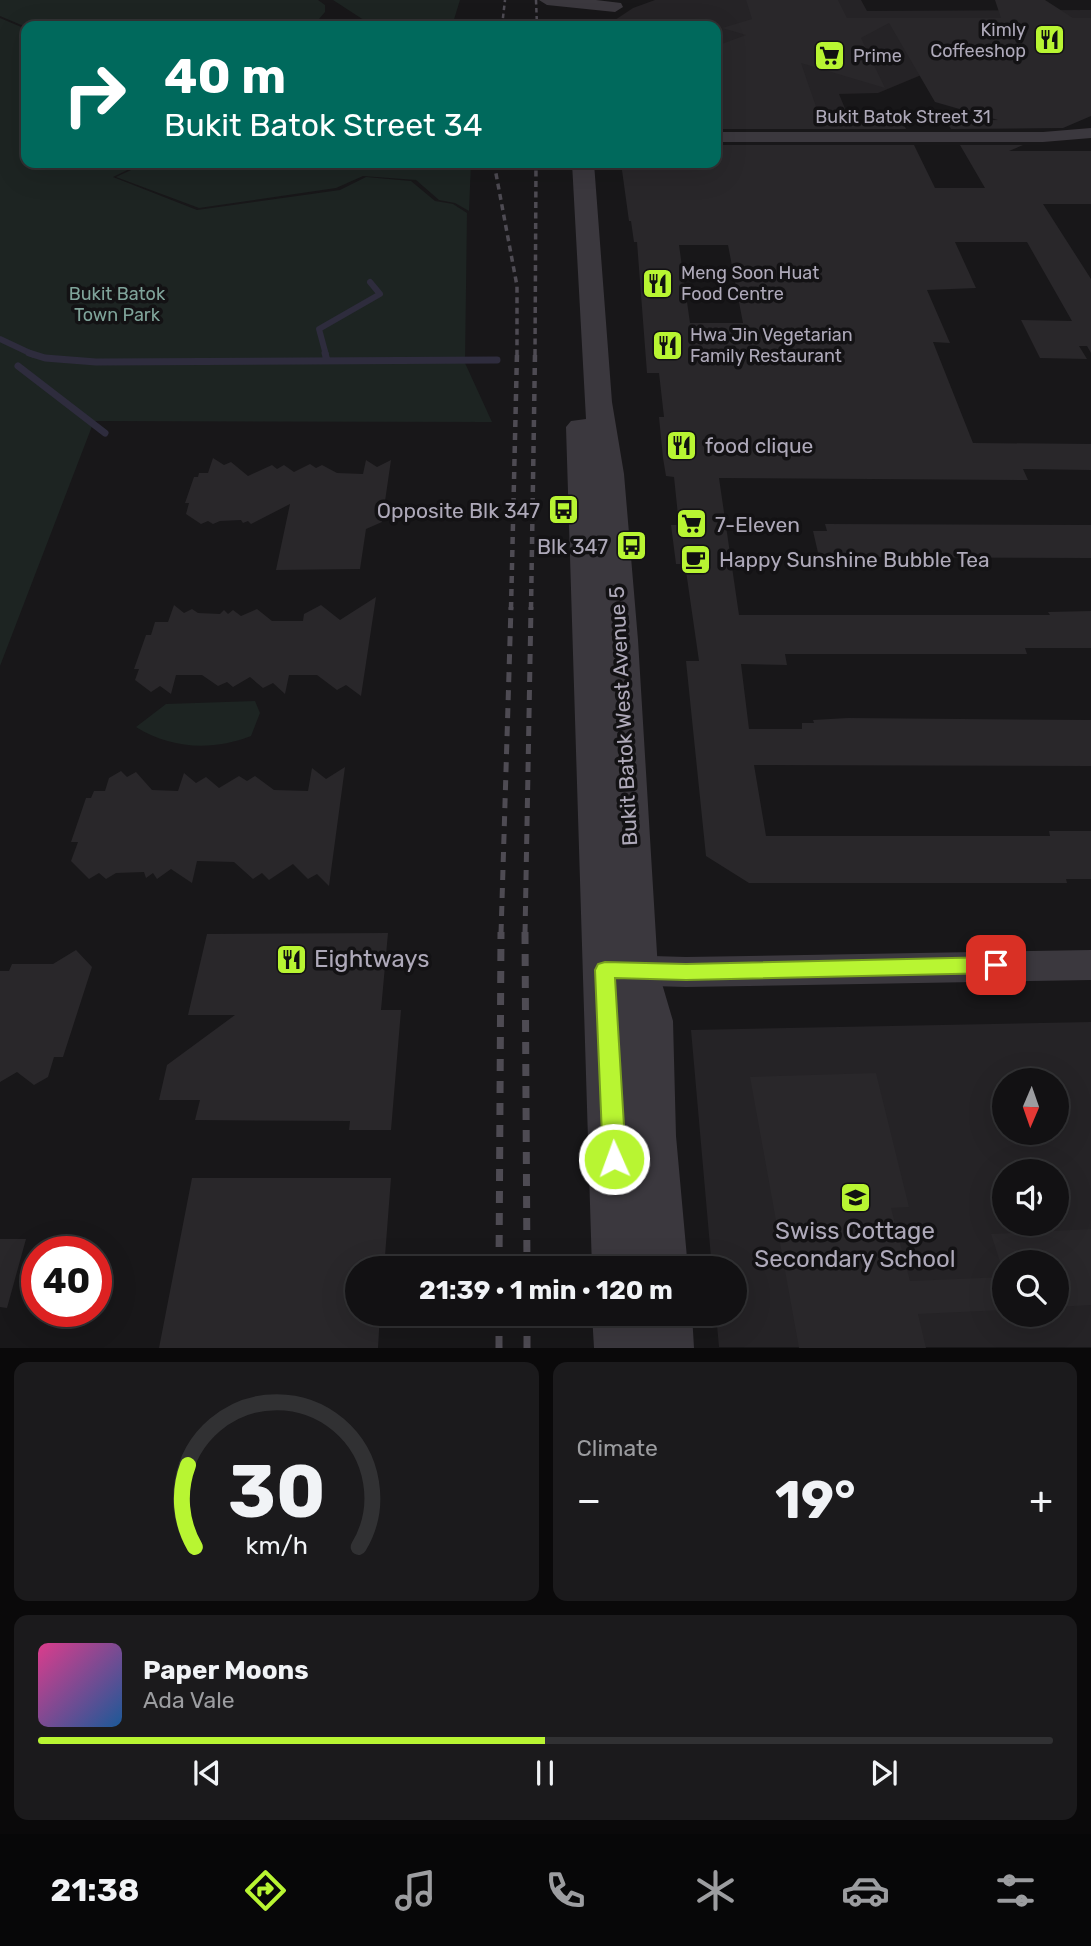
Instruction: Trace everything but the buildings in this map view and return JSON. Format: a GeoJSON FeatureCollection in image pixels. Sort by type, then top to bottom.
{"type":"FeatureCollection","features":[{"type":"Feature","properties":{"kind":"street"},"geometry":{"type":"LineString","coordinates":[[547,0],[607,6]]}},
{"type":"Feature","properties":{"kind":"street","name":"Bukit Batok Street 31"},"geometry":{"type":"LineString","coordinates":[[721,137],[1043,137],[1091,133]]}},
{"type":"Feature","properties":{"kind":"street","name":"Bukit Batok West Avenue 5"},"geometry":{"type":"LineString","coordinates":[[568,168],[620,970],[649,1021],[651,1136],[660,1256]]}},
{"type":"Feature","properties":{"kind":"street","name":"Bukit Batok West Avenue 5"},"geometry":{"type":"LineString","coordinates":[[583,168],[598,402],[609,474],[618,612],[620,970],[609,1021],[618,1256]]}},
{"type":"Feature","properties":{"kind":"street"},"geometry":{"type":"LineString","coordinates":[[620,970],[686,972],[1091,965]]}},
{"type":"Feature","properties":{"kind":"street"},"geometry":{"type":"LineString","coordinates":[[621,1326],[622,1348]]}},
{"type":"Feature","properties":{"kind":"street"},"geometry":{"type":"LineString","coordinates":[[665,1326],[666,1348]]}},
{"type":"Feature","properties":{"kind":"shaded area"},"geometry":{"type":"Polygon","coordinates":[[[655,0],[861,0],[867,11],[1091,10],[1091,54],[926,73],[878,93],[839,94],[853,128],[721,128],[721,21],[614,21],[633,8],[655,0]]]}},
{"type":"Feature","properties":{"kind":"shaded area","name":"Swiss Cottage Secondary School"},"geometry":{"type":"Polygon","coordinates":[[[1091,1022],[1091,1347],[719,1347],[717,1326],[747,1326],[747,1256],[711,1256],[691,1030],[1091,1022]]]}},
{"type":"Feature","properties":{"kind":"green space"},"geometry":{"type":"Polygon","coordinates":[[[0,0],[318,0],[325,5],[325,12],[317,21],[21,21],[21,25],[0,16],[0,0]]]}},
{"type":"Feature","properties":{"kind":"green space"},"geometry":{"type":"Polygon","coordinates":[[[333,0],[460,0],[454,21],[365,21],[333,0]]]}},
{"type":"Feature","properties":{"kind":"green space","name":"Bukit Batok Town Park"},"geometry":{"type":"Polygon","coordinates":[[[0,18],[21,27],[21,168],[132,168],[113,177],[197,210],[340,190],[366,177],[411,181],[435,201],[453,204],[467,213],[465,363],[492,422],[94,421],[0,666],[0,18]]]}},
{"type":"Feature","properties":{"kind":"green space"},"geometry":{"type":"Polygon","coordinates":[[[135,168],[471,168],[469,211],[455,203],[439,200],[416,180],[363,176],[336,188],[199,208],[116,177],[135,168]]]}},
{"type":"Feature","properties":{"kind":"green space"},"geometry":{"type":"Polygon","coordinates":[[[255,701],[260,713],[251,736],[237,741],[207,746],[192,745],[163,740],[136,727],[166,704],[255,701]]]}},
{"type":"Feature","properties":{"kind":"waterway"},"geometry":{"type":"LineString","coordinates":[[326,355],[319,329],[380,294],[370,282]]}},
{"type":"Feature","properties":{"kind":"waterway"},"geometry":{"type":"LineString","coordinates":[[0,339],[31,354]]}},
{"type":"Feature","properties":{"kind":"waterway"},"geometry":{"type":"LineString","coordinates":[[325,353],[327,361]]}},
{"type":"Feature","properties":{"kind":"waterway"},"geometry":{"type":"LineString","coordinates":[[31,354],[45,358],[96,362],[327,361]]}},
{"type":"Feature","properties":{"kind":"waterway"},"geometry":{"type":"LineString","coordinates":[[327,361],[497,360]]}},
{"type":"Feature","properties":{"kind":"waterway"},"geometry":{"type":"LineString","coordinates":[[18,366],[105,433]]}},
{"type":"Feature","properties":{"kind":"railway"},"geometry":{"type":"LineString","coordinates":[[503,21],[505,0]]}},
{"type":"Feature","properties":{"kind":"railway"},"geometry":{"type":"LineString","coordinates":[[536,0],[537,21]]}},
{"type":"Feature","properties":{"kind":"railway"},"geometry":{"type":"LineString","coordinates":[[495,168],[517,286],[517,353]]}},
{"type":"Feature","properties":{"kind":"railway"},"geometry":{"type":"LineString","coordinates":[[535,355],[536,168]]}},
{"type":"Feature","properties":{"kind":"railway"},"geometry":{"type":"LineString","coordinates":[[511,609],[517,353]]}},
{"type":"Feature","properties":{"kind":"railway"},"geometry":{"type":"LineString","coordinates":[[531,609],[535,353]]}},
{"type":"Feature","properties":{"kind":"railway"},"geometry":{"type":"LineString","coordinates":[[501,934],[511,607]]}},
{"type":"Feature","properties":{"kind":"railway"},"geometry":{"type":"LineString","coordinates":[[525,934],[531,607]]}},
{"type":"Feature","properties":{"kind":"railway"},"geometry":{"type":"LineString","coordinates":[[499,1256],[501,932]]}},
{"type":"Feature","properties":{"kind":"railway"},"geometry":{"type":"LineString","coordinates":[[525,934],[527,1256]]}},
{"type":"Feature","properties":{"kind":"railway"},"geometry":{"type":"LineString","coordinates":[[499,1326],[499,1348]]}},
{"type":"Feature","properties":{"kind":"railway"},"geometry":{"type":"LineString","coordinates":[[527,1326],[527,1348]]}},
{"type":"Feature","properties":{"kind":"place","name":"Kimly Coffeeshop"},"geometry":{"type":"Point","coordinates":[1049,40]}},
{"type":"Feature","properties":{"kind":"place","name":"Prime"},"geometry":{"type":"Point","coordinates":[830,56]}},
{"type":"Feature","properties":{"kind":"place","name":"Meng Soon Huat Food Centre"},"geometry":{"type":"Point","coordinates":[658,283]}},
{"type":"Feature","properties":{"kind":"place","name":"Hwa Jin Vegetarian Family Restaurant"},"geometry":{"type":"Point","coordinates":[667,345]}},
{"type":"Feature","properties":{"kind":"place","name":"food clique"},"geometry":{"type":"Point","coordinates":[682,445]}},
{"type":"Feature","properties":{"kind":"place","name":"Opposite Blk 347"},"geometry":{"type":"Point","coordinates":[563,510]}},
{"type":"Feature","properties":{"kind":"place","name":"7-Eleven"},"geometry":{"type":"Point","coordinates":[692,524]}},
{"type":"Feature","properties":{"kind":"place","name":"Blk 347"},"geometry":{"type":"Point","coordinates":[631,546]}},
{"type":"Feature","properties":{"kind":"place","name":"Happy Sunshine Bubble Tea"},"geometry":{"type":"Point","coordinates":[696,559]}},
{"type":"Feature","properties":{"kind":"place","name":"Eightways"},"geometry":{"type":"Point","coordinates":[291,959]}},
{"type":"Feature","properties":{"kind":"place","name":"Swiss Cottage Secondary School"},"geometry":{"type":"Point","coordinates":[855,1197]}},
{"type":"Feature","properties":{"kind":"route"},"geometry":{"type":"LineString","coordinates":[[614,1159],[605,970],[686,972],[996,965]]}}]}
